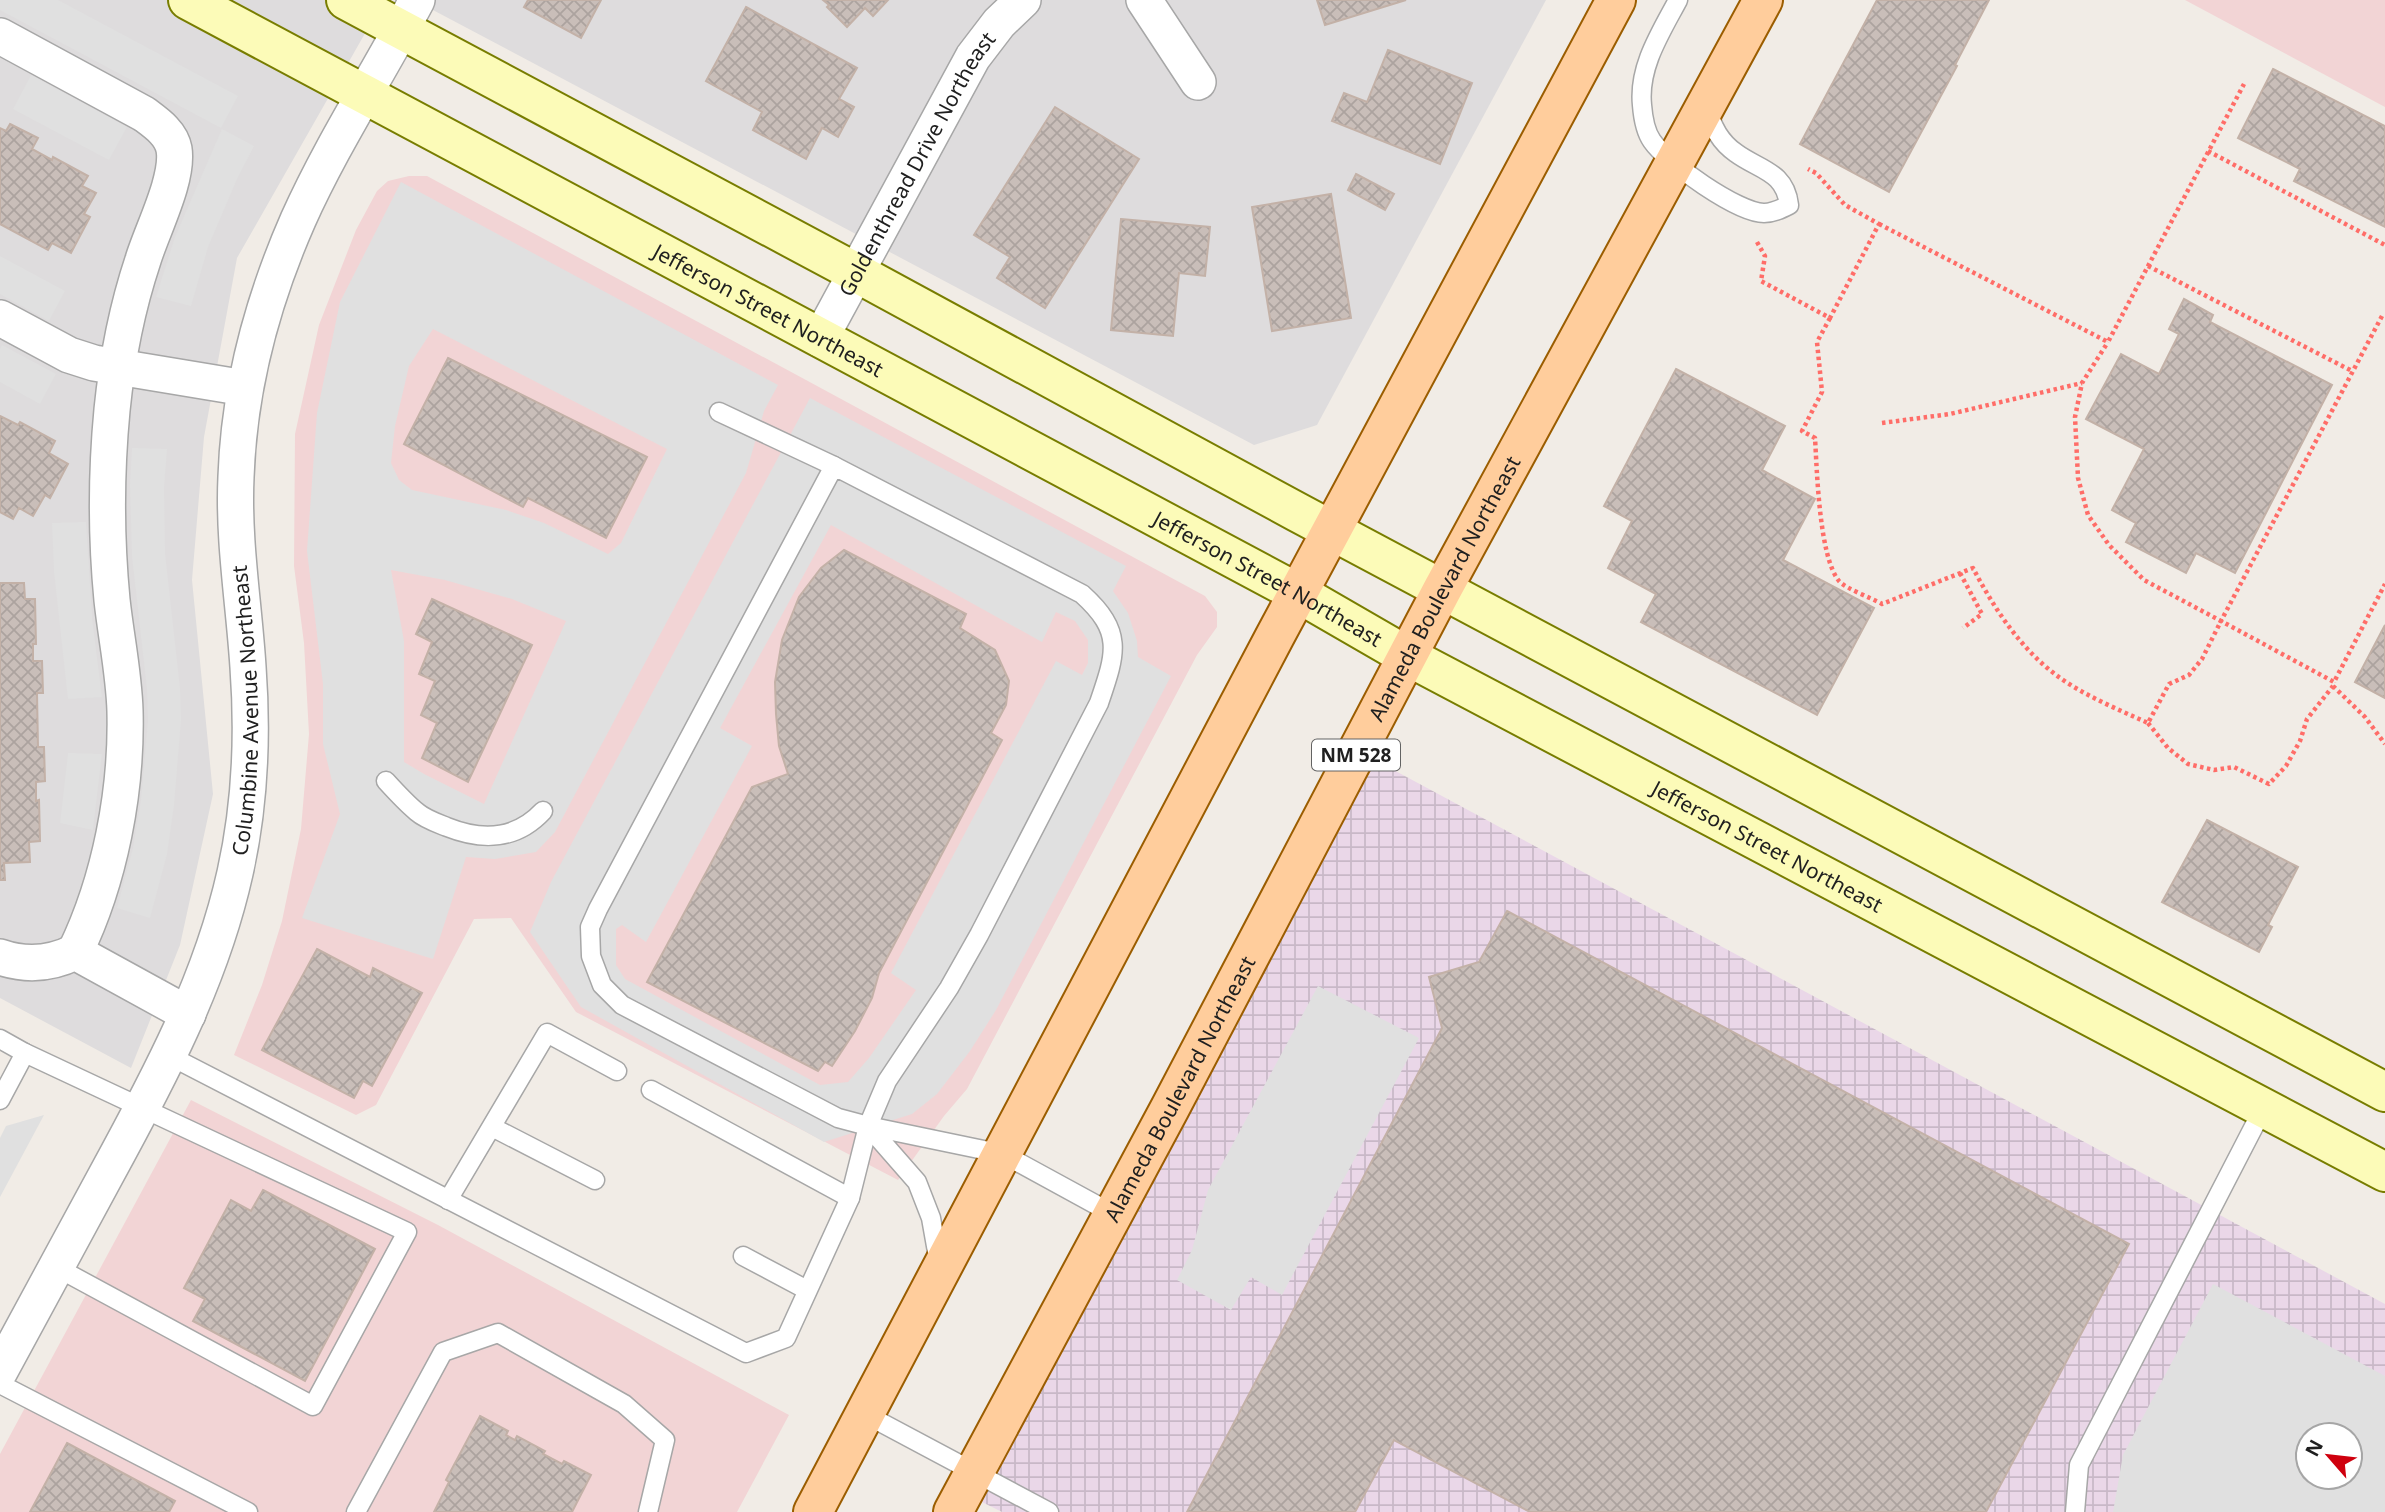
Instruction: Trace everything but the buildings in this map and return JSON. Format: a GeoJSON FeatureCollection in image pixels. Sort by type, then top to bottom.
{"type":"FeatureCollection","features":[{"type":"Feature","properties":{"kind":"main road","name":"Jefferson Street Northeast"},"geometry":{"type":"LineString","coordinates":[[188,0],[1298,593],[1407,656],[2385,1172]]}},
{"type":"Feature","properties":{"kind":"main road"},"geometry":{"type":"LineString","coordinates":[[346,0],[409,15],[855,272],[1331,531],[2385,1092]]}},
{"type":"Feature","properties":{"kind":"main road"},"geometry":{"type":"LineString","coordinates":[[813,1512],[1298,593],[1616,0]]}},
{"type":"Feature","properties":{"kind":"main road","name":"Alameda Boulevard Northeast"},"geometry":{"type":"LineString","coordinates":[[953,1512],[1442,590],[1762,0]]}},
{"type":"Feature","properties":{"kind":"street","name":"Goldenthread Drive Northeast"},"geometry":{"type":"LineString","coordinates":[[820,339],[973,58],[985,38],[1023,0]]}},
{"type":"Feature","properties":{"kind":"street"},"geometry":{"type":"LineString","coordinates":[[1144,0],[1198,82]]}},
{"type":"Feature","properties":{"kind":"street","name":"Columbine Avenue Northeast"},"geometry":{"type":"LineString","coordinates":[[0,1371],[143,1108],[188,1014],[223,923],[236,871],[245,808],[250,722],[248,668],[235,526],[238,432],[245,388],[266,302],[281,259],[363,93],[409,15]]}},
{"type":"Feature","properties":{"kind":"street"},"geometry":{"type":"LineString","coordinates":[[0,36],[144,114],[163,128],[174,146],[175,163],[132,298],[118,369],[110,440],[108,528],[125,709],[125,747],[111,841],[89,925],[75,952],[57,961],[33,963],[0,957]]}},
{"type":"Feature","properties":{"kind":"street"},"geometry":{"type":"LineString","coordinates":[[0,318],[69,355],[118,369],[245,388]]}},
{"type":"Feature","properties":{"kind":"street"},"geometry":{"type":"LineString","coordinates":[[75,952],[188,1014]]}},
{"type":"Feature","properties":{"kind":"lane"},"geometry":{"type":"LineString","coordinates":[[1678,0],[1647,62],[1641,102],[1651,139],[1674,164],[1718,194],[1750,211],[1777,211],[1789,205],[1788,193],[1781,182],[1726,144],[1710,120],[1706,105]]}},
{"type":"Feature","properties":{"kind":"lane"},"geometry":{"type":"LineString","coordinates":[[168,1055],[746,1353],[786,1338],[850,1198],[867,1126],[887,1081],[949,988],[979,935],[1099,703],[1111,669],[1112,643],[1110,625],[1099,609],[1082,594],[834,466],[719,412]]}},
{"type":"Feature","properties":{"kind":"lane"},"geometry":{"type":"LineString","coordinates":[[834,466],[590,927],[591,956],[602,985],[622,1005],[838,1118],[1003,1154],[1113,1214]]}},
{"type":"Feature","properties":{"kind":"lane"},"geometry":{"type":"LineString","coordinates":[[386,781],[418,814],[463,833],[495,836],[510,833],[531,824],[543,811]]}},
{"type":"Feature","properties":{"kind":"lane"},"geometry":{"type":"LineString","coordinates":[[448,1200],[547,1032],[617,1071]]}},
{"type":"Feature","properties":{"kind":"lane"},"geometry":{"type":"LineString","coordinates":[[0,1039],[407,1232],[313,1406],[56,1267]]}},
{"type":"Feature","properties":{"kind":"lane"},"geometry":{"type":"LineString","coordinates":[[0,1100],[25,1053]]}},
{"type":"Feature","properties":{"kind":"lane"},"geometry":{"type":"LineString","coordinates":[[651,1090],[850,1198]]}},
{"type":"Feature","properties":{"kind":"lane"},"geometry":{"type":"LineString","coordinates":[[2075,1512],[2079,1465],[2264,1107]]}},
{"type":"Feature","properties":{"kind":"lane"},"geometry":{"type":"LineString","coordinates":[[867,1126],[917,1182],[931,1218],[941,1270]]}},
{"type":"Feature","properties":{"kind":"lane"},"geometry":{"type":"LineString","coordinates":[[492,1127],[595,1180]]}},
{"type":"Feature","properties":{"kind":"lane"},"geometry":{"type":"LineString","coordinates":[[743,1256],[807,1290]]}},
{"type":"Feature","properties":{"kind":"lane"},"geometry":{"type":"LineString","coordinates":[[356,1512],[443,1352],[498,1333],[624,1404],[665,1440],[648,1512]]}},
{"type":"Feature","properties":{"kind":"lane"},"geometry":{"type":"LineString","coordinates":[[0,1384],[248,1512]]}},
{"type":"Feature","properties":{"kind":"lane"},"geometry":{"type":"LineString","coordinates":[[865,1413],[1049,1512]]}},
{"type":"Feature","properties":{"kind":"path"},"geometry":{"type":"LineString","coordinates":[[2244,84],[2108,342],[2081,383],[2075,417],[2078,478],[2088,515],[2109,545],[2144,580],[2333,684],[2365,717],[2385,744]]}},
{"type":"Feature","properties":{"kind":"path"},"geometry":{"type":"LineString","coordinates":[[2208,152],[2385,245]]}},
{"type":"Feature","properties":{"kind":"path"},"geometry":{"type":"LineString","coordinates":[[1804,167],[1816,173],[1845,205],[2108,342]]}},
{"type":"Feature","properties":{"kind":"path"},"geometry":{"type":"LineString","coordinates":[[1879,224],[1817,342],[1822,391],[1802,431],[1815,438],[1818,502],[1830,562],[1840,582],[1882,604],[1973,568],[1995,609],[2026,649],[2056,675],[2148,723],[2168,748],[2188,764],[2214,770],[2234,767],[2269,784],[2286,766],[2300,741],[2307,719],[2333,684],[2385,584]]}},
{"type":"Feature","properties":{"kind":"path"},"geometry":{"type":"LineString","coordinates":[[1748,235],[1756,240],[1765,256],[1761,281],[1830,318]]}},
{"type":"Feature","properties":{"kind":"path"},"geometry":{"type":"LineString","coordinates":[[2148,266],[2352,372]]}},
{"type":"Feature","properties":{"kind":"path"},"geometry":{"type":"LineString","coordinates":[[2148,723],[2169,684],[2189,675],[2202,659],[2382,316]]}},
{"type":"Feature","properties":{"kind":"path"},"geometry":{"type":"LineString","coordinates":[[1882,423],[1950,414],[2081,383]]}},
{"type":"Feature","properties":{"kind":"path"},"geometry":{"type":"LineString","coordinates":[[1960,573],[1982,614],[1963,628]]}},
{"type":"Feature","properties":{"kind":"shaded area"},"geometry":{"type":"Polygon","coordinates":[[[0,0],[384,0],[237,258],[204,437],[192,580],[213,794],[180,945],[131,1068],[0,998],[0,0]]]}},
{"type":"Feature","properties":{"kind":"shaded area"},"geometry":{"type":"Polygon","coordinates":[[[0,0],[58,0],[238,96],[221,128],[0,10],[0,0]]]}},
{"type":"Feature","properties":{"kind":"shaded area"},"geometry":{"type":"Polygon","coordinates":[[[414,0],[1546,0],[1317,425],[1254,445],[414,0]]]}},
{"type":"Feature","properties":{"kind":"shaded area"},"geometry":{"type":"Polygon","coordinates":[[[2185,0],[2385,0],[2385,107],[2228,23],[2185,0]]]}},
{"type":"Feature","properties":{"kind":"shaded area"},"geometry":{"type":"Polygon","coordinates":[[[31,75],[127,127],[109,160],[13,109],[31,75]]]}},
{"type":"Feature","properties":{"kind":"shaded area"},"geometry":{"type":"Polygon","coordinates":[[[222,129],[254,146],[208,247],[191,306],[156,297],[175,237],[222,129]]]}},
{"type":"Feature","properties":{"kind":"shaded area"},"geometry":{"type":"Polygon","coordinates":[[[409,176],[427,176],[806,380],[1205,596],[1217,612],[1217,627],[1197,655],[967,1089],[898,1180],[576,1012],[511,918],[474,919],[376,1105],[356,1115],[234,1055],[262,985],[282,921],[301,829],[309,734],[304,643],[294,566],[295,434],[319,325],[356,230],[377,191],[388,181],[409,176]]]}},
{"type":"Feature","properties":{"kind":"shaded area"},"geometry":{"type":"Polygon","coordinates":[[[401,182],[778,385],[764,411],[746,473],[555,832],[536,852],[495,859],[466,857],[433,959],[302,918],[340,814],[323,744],[323,684],[307,551],[317,413],[340,302],[401,182]],[[433,329],[409,366],[395,426],[391,463],[399,480],[412,490],[506,510],[544,523],[608,554],[621,543],[667,449],[433,329]],[[391,570],[404,641],[404,762],[484,804],[566,621],[512,599],[445,580],[391,570]]]}},
{"type":"Feature","properties":{"kind":"shaded area"},"geometry":{"type":"Polygon","coordinates":[[[0,256],[65,291],[49,321],[0,294],[0,256]]]}},
{"type":"Feature","properties":{"kind":"shaded area"},"geometry":{"type":"Polygon","coordinates":[[[2,345],[56,374],[40,404],[0,382],[2,345]]]}},
{"type":"Feature","properties":{"kind":"shaded area"},"geometry":{"type":"Polygon","coordinates":[[[810,398],[1126,566],[1113,591],[1128,613],[1137,641],[1138,657],[1171,676],[996,1010],[970,1051],[937,1094],[912,1114],[824,1142],[581,1007],[530,932],[551,882],[810,398]],[[831,525],[720,728],[752,746],[646,942],[622,925],[616,929],[616,965],[625,979],[820,1085],[848,1082],[869,1058],[916,990],[891,973],[1056,661],[1082,675],[1088,663],[1088,640],[1075,621],[1056,612],[1042,642],[831,525]]]}},
{"type":"Feature","properties":{"kind":"shaded area"},"geometry":{"type":"Polygon","coordinates":[[[132,448],[167,449],[164,487],[165,553],[180,688],[181,720],[174,805],[167,854],[150,918],[117,908],[133,848],[141,800],[148,720],[132,556],[132,448]]]}},
{"type":"Feature","properties":{"kind":"shaded area"},"geometry":{"type":"Polygon","coordinates":[[[86,522],[92,617],[102,697],[68,699],[54,571],[52,523],[86,522]]]}},
{"type":"Feature","properties":{"kind":"shaded area"},"geometry":{"type":"Polygon","coordinates":[[[68,753],[102,754],[93,830],[60,823],[68,753]]]}},
{"type":"Feature","properties":{"kind":"shaded area"},"geometry":{"type":"Polygon","coordinates":[[[1364,754],[2385,1304],[2385,1512],[1002,1512],[972,1497],[1364,754]]]}},
{"type":"Feature","properties":{"kind":"shaded area"},"geometry":{"type":"Polygon","coordinates":[[[1318,986],[1419,1038],[1282,1295],[1251,1277],[1231,1310],[1177,1280],[1192,1250],[1208,1190],[1318,986]]]}},
{"type":"Feature","properties":{"kind":"shaded area"},"geometry":{"type":"Polygon","coordinates":[[[191,1100],[438,1225],[789,1415],[737,1512],[0,1512],[0,1454],[191,1100]]]}},
{"type":"Feature","properties":{"kind":"shaded area"},"geometry":{"type":"Polygon","coordinates":[[[44,1115],[0,1197],[0,1138],[6,1126],[44,1115]]]}},
{"type":"Feature","properties":{"kind":"shaded area"},"geometry":{"type":"Polygon","coordinates":[[[2213,1284],[2385,1376],[2385,1512],[2113,1512],[2123,1455],[2213,1284]]]}}]}
